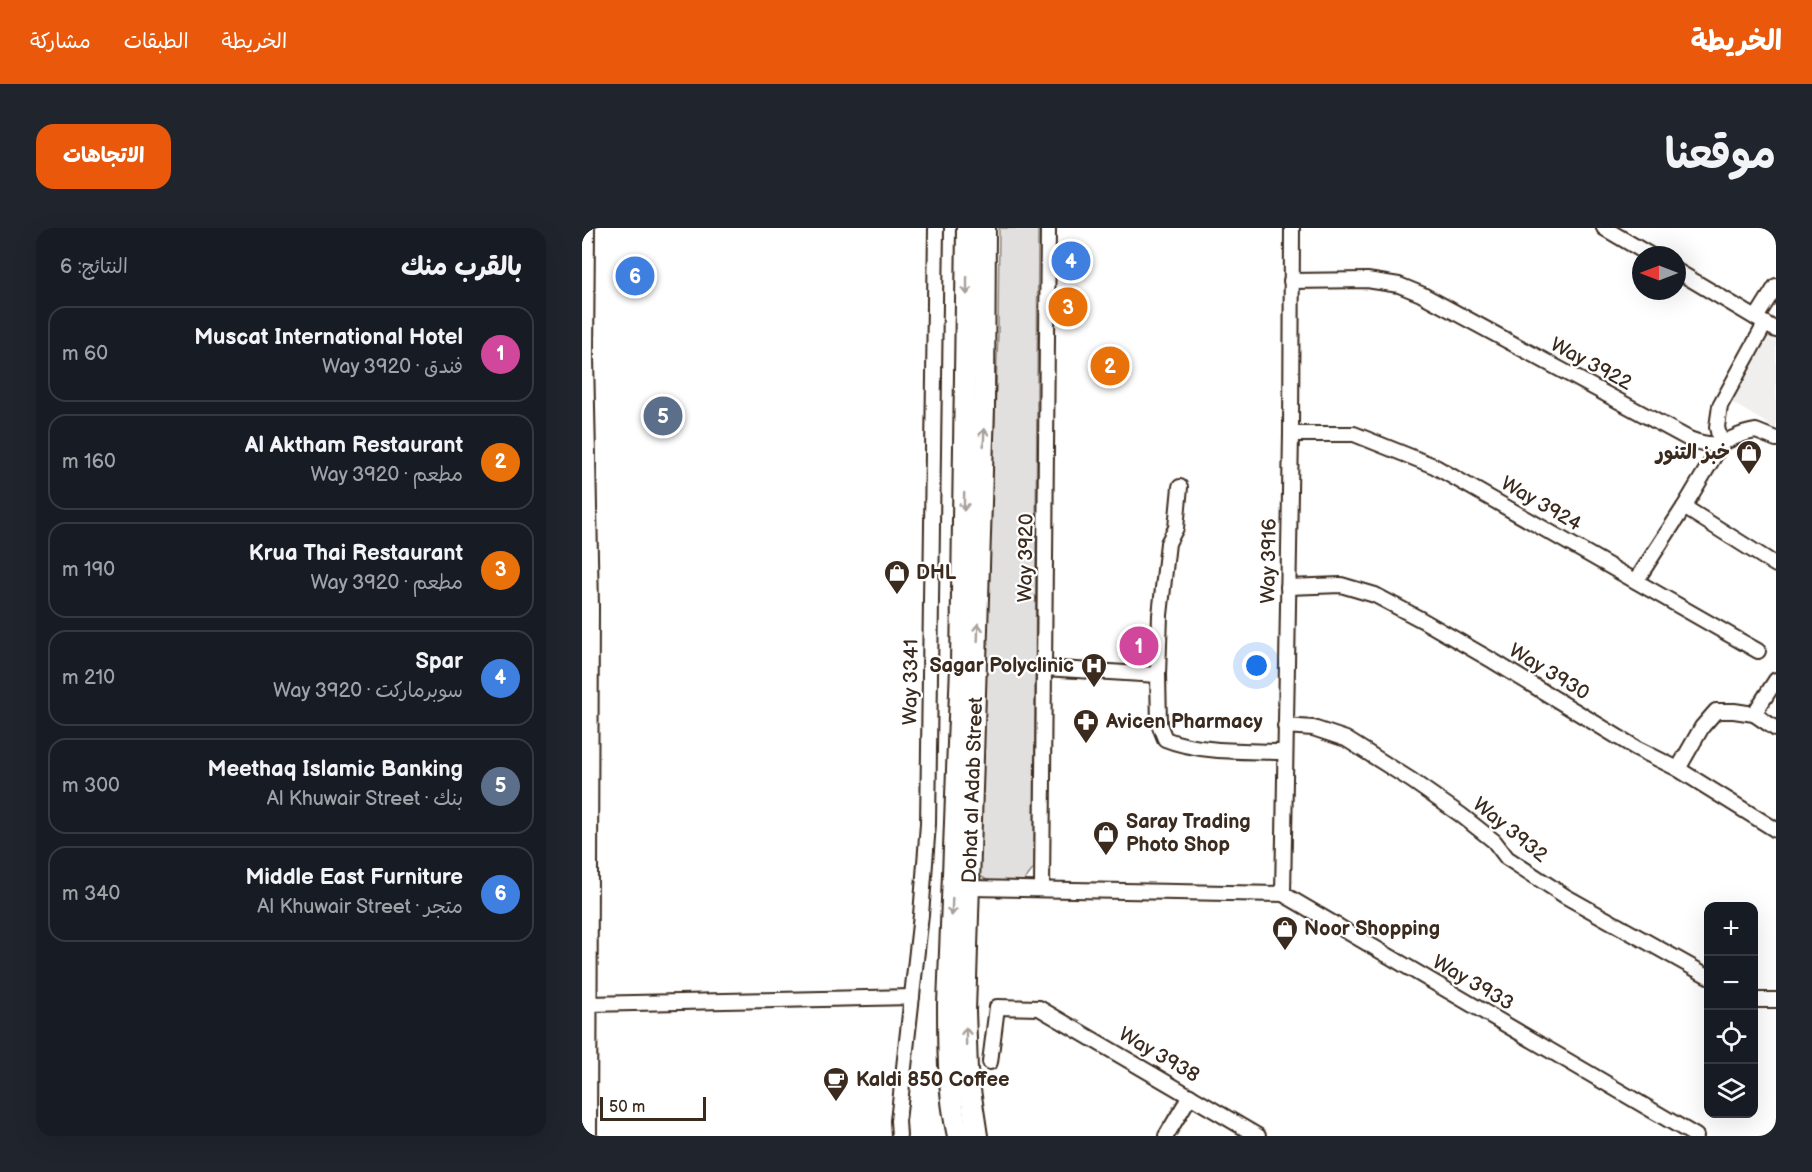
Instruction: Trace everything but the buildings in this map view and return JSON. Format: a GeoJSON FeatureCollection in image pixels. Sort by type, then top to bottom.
{"type":"FeatureCollection","features":[{"type":"Feature","properties":{"kind":"main road"},"geometry":{"type":"LineString","coordinates":[[584,228],[583,357],[588,619],[586,1136]]}},
{"type":"Feature","properties":{"kind":"main road","name":"Dohat al Adab Street"},"geometry":{"type":"LineString","coordinates":[[958,1136],[952,1103],[948,1004],[961,632],[967,228]]}},
{"type":"Feature","properties":{"kind":"main road","name":"Dohat al Adab Street"},"geometry":{"type":"LineString","coordinates":[[977,1136],[967,1070],[965,1011],[984,408],[985,228]]}},
{"type":"Feature","properties":{"kind":"street","name":"Way 3341"},"geometry":{"type":"LineString","coordinates":[[898,1136],[928,824],[936,228]]}},
{"type":"Feature","properties":{"kind":"street","name":"Way 3920"},"geometry":{"type":"LineString","coordinates":[[1042,888],[1048,228]]}},
{"type":"Feature","properties":{"kind":"street","name":"Way 3916"},"geometry":{"type":"LineString","coordinates":[[1283,894],[1292,228]]}},
{"type":"Feature","properties":{"kind":"street"},"geometry":{"type":"LineString","coordinates":[[1604,228],[1635,246]]}},
{"type":"Feature","properties":{"kind":"street"},"geometry":{"type":"LineString","coordinates":[[1686,276],[1766,324]]}},
{"type":"Feature","properties":{"kind":"street","name":"Way 3922"},"geometry":{"type":"LineString","coordinates":[[1291,281],[1367,280],[1399,285],[1421,294],[1689,439],[1703,444],[1721,445]]}},
{"type":"Feature","properties":{"kind":"street"},"geometry":{"type":"LineString","coordinates":[[1721,445],[1717,427],[1720,405],[1766,324],[1776,286]]}},
{"type":"Feature","properties":{"kind":"street"},"geometry":{"type":"LineString","coordinates":[[1636,581],[1721,445],[1752,431],[1761,431],[1776,439]]}},
{"type":"Feature","properties":{"kind":"street","name":"Way 3924"},"geometry":{"type":"LineString","coordinates":[[1291,434],[1354,434],[1434,466],[1758,651]]}},
{"type":"Feature","properties":{"kind":"street"},"geometry":{"type":"LineString","coordinates":[[1180,488],[1176,528],[1168,543],[1160,615],[1159,724],[1165,739],[1179,745],[1238,751],[1285,752]]}},
{"type":"Feature","properties":{"kind":"street"},"geometry":{"type":"LineString","coordinates":[[1684,507],[1776,565]]}},
{"type":"Feature","properties":{"kind":"street","name":"Way 3930"},"geometry":{"type":"LineString","coordinates":[[1288,587],[1341,585],[1375,595],[1422,620],[1636,748],[1678,769],[1776,830]]}},
{"type":"Feature","properties":{"kind":"street"},"geometry":{"type":"LineString","coordinates":[[1044,668],[1158,675]]}},
{"type":"Feature","properties":{"kind":"street"},"geometry":{"type":"LineString","coordinates":[[1754,714],[1776,680]]}},
{"type":"Feature","properties":{"kind":"street"},"geometry":{"type":"LineString","coordinates":[[1678,769],[1702,727],[1716,711],[1754,714],[1776,729]]}},
{"type":"Feature","properties":{"kind":"street","name":"Way 3932"},"geometry":{"type":"LineString","coordinates":[[1285,726],[1313,728],[1346,739],[1461,815],[1494,841],[1507,858],[1566,896],[1704,974]]}},
{"type":"Feature","properties":{"kind":"street","name":"Way 3933"},"geometry":{"type":"LineString","coordinates":[[970,888],[1283,894],[1696,1136]]}},
{"type":"Feature","properties":{"kind":"street"},"geometry":{"type":"LineString","coordinates":[[588,1004],[912,997]]}},
{"type":"Feature","properties":{"kind":"street"},"geometry":{"type":"LineString","coordinates":[[1758,1000],[1776,1000]]}},
{"type":"Feature","properties":{"kind":"street","name":"Way 3938"},"geometry":{"type":"LineString","coordinates":[[990,1062],[997,1007],[1039,1008],[1258,1136]]}},
{"type":"Feature","properties":{"kind":"street"},"geometry":{"type":"LineString","coordinates":[[1166,1136],[1190,1096]]}},
{"type":"Feature","properties":{"kind":"shaded area"},"geometry":{"type":"Polygon","coordinates":[[[999,228],[1038,228],[1034,868],[1024,881],[1006,882],[994,882],[978,874],[998,332],[999,228]]]}},
{"type":"Feature","properties":{"kind":"shaded area"},"geometry":{"type":"Polygon","coordinates":[[[1767,330],[1776,335],[1776,429],[1726,399],[1767,330]]]}},
{"type":"Feature","properties":{"kind":"place","name":"Spar"},"geometry":{"type":"Point","coordinates":[1071,261]}},
{"type":"Feature","properties":{"kind":"place","name":"Middle East Furniture"},"geometry":{"type":"Point","coordinates":[635,276]}},
{"type":"Feature","properties":{"kind":"place","name":"Krua Thai Restaurant"},"geometry":{"type":"Point","coordinates":[1068,307]}},
{"type":"Feature","properties":{"kind":"place","name":"Al Aktham Restaurant"},"geometry":{"type":"Point","coordinates":[1110,366]}},
{"type":"Feature","properties":{"kind":"place","name":"Meethaq Islamic Banking"},"geometry":{"type":"Point","coordinates":[663,416]}},
{"type":"Feature","properties":{"kind":"place","name":"خبز التنور"},"geometry":{"type":"Point","coordinates":[1749,476]}},
{"type":"Feature","properties":{"kind":"place","name":"DHL"},"geometry":{"type":"Point","coordinates":[897,596]}},
{"type":"Feature","properties":{"kind":"place","name":"Muscat International Hotel"},"geometry":{"type":"Point","coordinates":[1139,646]}},
{"type":"Feature","properties":{"kind":"place","name":"Sagar Polyclinic"},"geometry":{"type":"Point","coordinates":[1094,689]}},
{"type":"Feature","properties":{"kind":"place","name":"Avicen Pharmacy"},"geometry":{"type":"Point","coordinates":[1086,745]}},
{"type":"Feature","properties":{"kind":"place","name":"Saray Trading Photo Shop"},"geometry":{"type":"Point","coordinates":[1106,857]}},
{"type":"Feature","properties":{"kind":"place","name":"Noor Shopping"},"geometry":{"type":"Point","coordinates":[1285,952]}},
{"type":"Feature","properties":{"kind":"place","name":"Kaldi 850 Coffee"},"geometry":{"type":"Point","coordinates":[836,1103]}}]}
